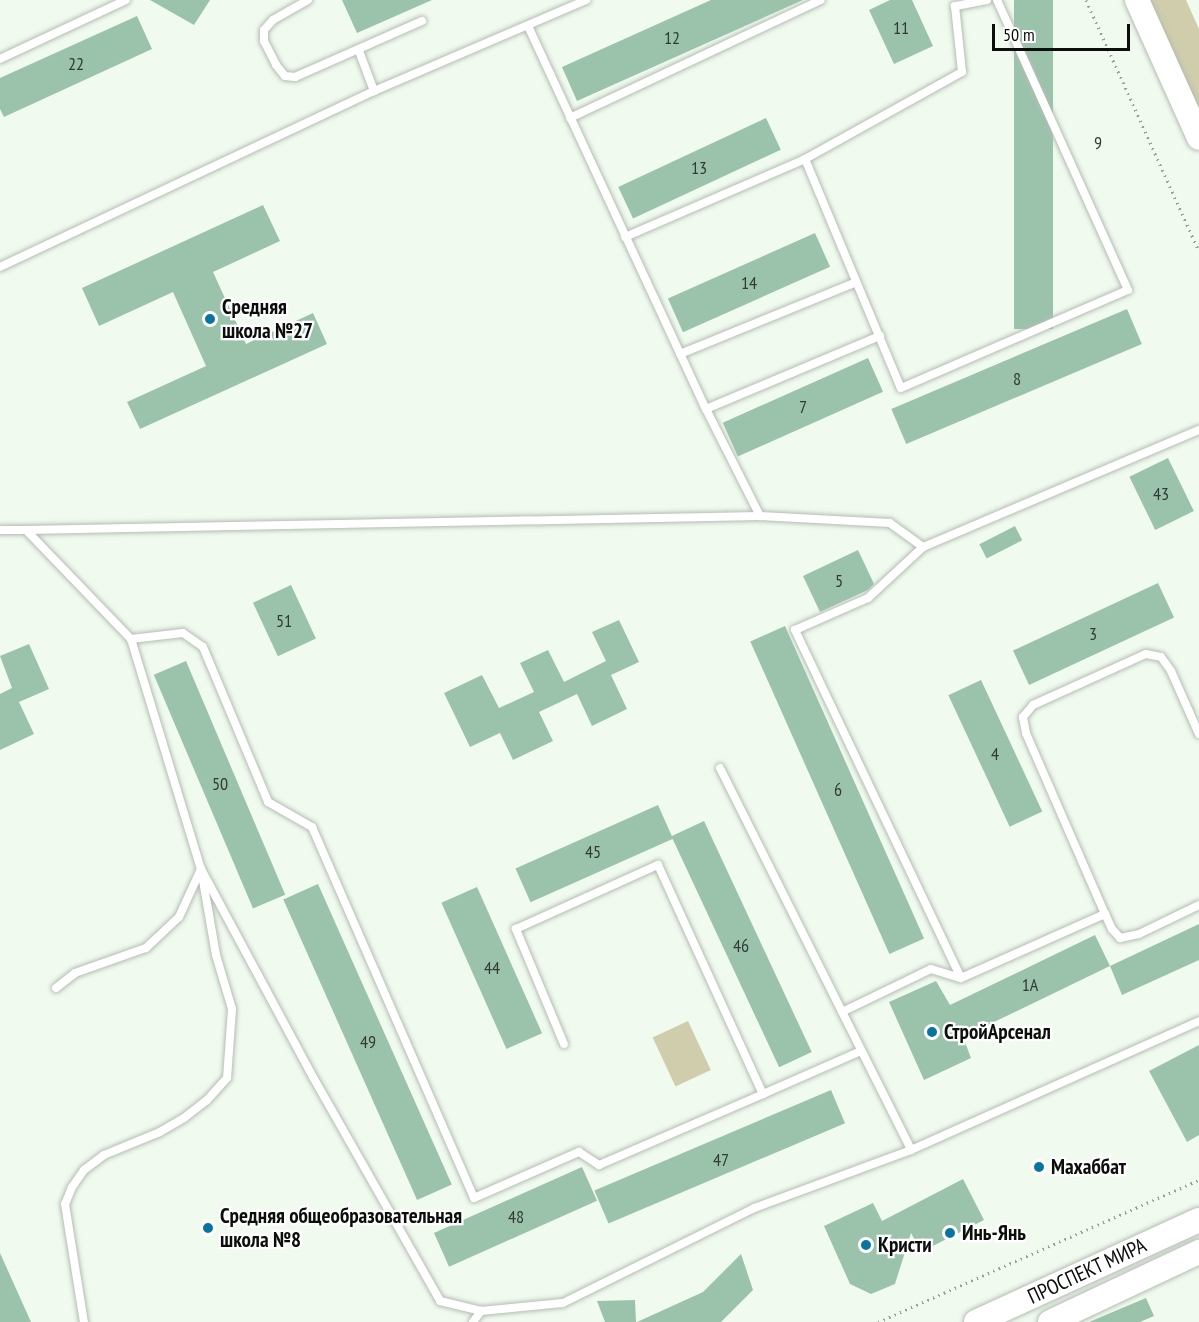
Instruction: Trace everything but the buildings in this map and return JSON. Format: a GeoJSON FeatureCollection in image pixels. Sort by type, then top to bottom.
{"type":"FeatureCollection","features":[{"type":"Feature","properties":{"kind":"main road"},"geometry":{"type":"LineString","coordinates":[[1137,0],[1199,138]]}},
{"type":"Feature","properties":{"kind":"main road","name":"ПРОСПЕКТ МИРА"},"geometry":{"type":"LineString","coordinates":[[976,1322],[1199,1220]]}},
{"type":"Feature","properties":{"kind":"main road","name":"ПРОСПЕКТ МИРА"},"geometry":{"type":"LineString","coordinates":[[1050,1322],[1199,1252]]}},
{"type":"Feature","properties":{"kind":"lane"},"geometry":{"type":"LineString","coordinates":[[0,59],[126,0]]}},
{"type":"Feature","properties":{"kind":"lane"},"geometry":{"type":"LineString","coordinates":[[308,0],[273,21],[264,30],[264,41],[276,65],[285,76],[295,77],[359,51],[422,21]]}},
{"type":"Feature","properties":{"kind":"lane"},"geometry":{"type":"LineString","coordinates":[[0,267],[374,91],[586,0]]}},
{"type":"Feature","properties":{"kind":"lane"},"geometry":{"type":"LineString","coordinates":[[570,118],[821,0]]}},
{"type":"Feature","properties":{"kind":"lane"},"geometry":{"type":"LineString","coordinates":[[625,237],[805,159],[962,72],[954,3],[987,0]]}},
{"type":"Feature","properties":{"kind":"lane"},"geometry":{"type":"LineString","coordinates":[[805,159],[901,388],[1128,290],[997,0]]}},
{"type":"Feature","properties":{"kind":"lane"},"geometry":{"type":"LineString","coordinates":[[528,26],[706,409],[760,516]]}},
{"type":"Feature","properties":{"kind":"lane"},"geometry":{"type":"LineString","coordinates":[[359,51],[374,91]]}},
{"type":"Feature","properties":{"kind":"lane"},"geometry":{"type":"LineString","coordinates":[[680,354],[856,282]]}},
{"type":"Feature","properties":{"kind":"lane"},"geometry":{"type":"LineString","coordinates":[[706,409],[880,336]]}},
{"type":"Feature","properties":{"kind":"lane"},"geometry":{"type":"LineString","coordinates":[[961,978],[795,630],[868,598],[923,547],[1199,430]]}},
{"type":"Feature","properties":{"kind":"lane"},"geometry":{"type":"LineString","coordinates":[[0,530],[760,516],[890,523],[923,547]]}},
{"type":"Feature","properties":{"kind":"lane"},"geometry":{"type":"LineString","coordinates":[[26,530],[131,639],[201,869],[216,955],[232,1009],[227,1078],[207,1100],[184,1118],[160,1132],[104,1155],[84,1170],[72,1187],[65,1204],[84,1322]]}},
{"type":"Feature","properties":{"kind":"lane"},"geometry":{"type":"LineString","coordinates":[[131,639],[183,633],[202,647],[268,802],[312,827],[474,1198],[579,1152],[598,1165],[861,1051]]}},
{"type":"Feature","properties":{"kind":"lane"},"geometry":{"type":"LineString","coordinates":[[1199,734],[1171,671],[1161,657],[1146,654],[1034,705],[1023,717],[1026,733],[1105,914],[1112,929],[1120,938],[1138,934],[1199,904]]}},
{"type":"Feature","properties":{"kind":"lane"},"geometry":{"type":"LineString","coordinates":[[720,768],[911,1150]]}},
{"type":"Feature","properties":{"kind":"lane"},"geometry":{"type":"LineString","coordinates":[[564,1044],[516,929],[658,865],[763,1094]]}},
{"type":"Feature","properties":{"kind":"lane"},"geometry":{"type":"LineString","coordinates":[[56,988],[75,973],[146,948],[179,917],[201,869]]}},
{"type":"Feature","properties":{"kind":"lane"},"geometry":{"type":"LineString","coordinates":[[201,869],[313,1077],[441,1301],[482,1311],[563,1303],[754,1208],[911,1150],[1199,1021]]}},
{"type":"Feature","properties":{"kind":"lane"},"geometry":{"type":"LineString","coordinates":[[842,1012],[931,969],[961,978],[1105,914]]}},
{"type":"Feature","properties":{"kind":"lane"},"geometry":{"type":"LineString","coordinates":[[473,1322],[482,1311]]}},
{"type":"Feature","properties":{"kind":"path"},"geometry":{"type":"LineString","coordinates":[[1086,0],[1199,252]]}},
{"type":"Feature","properties":{"kind":"path"},"geometry":{"type":"LineString","coordinates":[[878,1322],[1199,1180]]}},
{"type":"Feature","properties":{"kind":"shaded area"},"geometry":{"type":"Polygon","coordinates":[[[1150,0],[1186,0],[1199,29],[1199,108],[1150,0]]]}},
{"type":"Feature","properties":{"kind":"shaded area"},"geometry":{"type":"Polygon","coordinates":[[[688,1021],[711,1070],[675,1086],[653,1037],[688,1021]]]}},
{"type":"Feature","properties":{"kind":"place","name":"Средняя школа №27"},"geometry":{"type":"Point","coordinates":[210,319]}},
{"type":"Feature","properties":{"kind":"place","name":"СтройАрсенал"},"geometry":{"type":"Point","coordinates":[932,1032]}},
{"type":"Feature","properties":{"kind":"place","name":"Махаббат"},"geometry":{"type":"Point","coordinates":[1039,1167]}},
{"type":"Feature","properties":{"kind":"place","name":"Средняя общеобразовательная школа №8"},"geometry":{"type":"Point","coordinates":[208,1228]}},
{"type":"Feature","properties":{"kind":"place","name":"Инь-Янь"},"geometry":{"type":"Point","coordinates":[950,1233]}},
{"type":"Feature","properties":{"kind":"place","name":"Кристи"},"geometry":{"type":"Point","coordinates":[866,1245]}}]}
